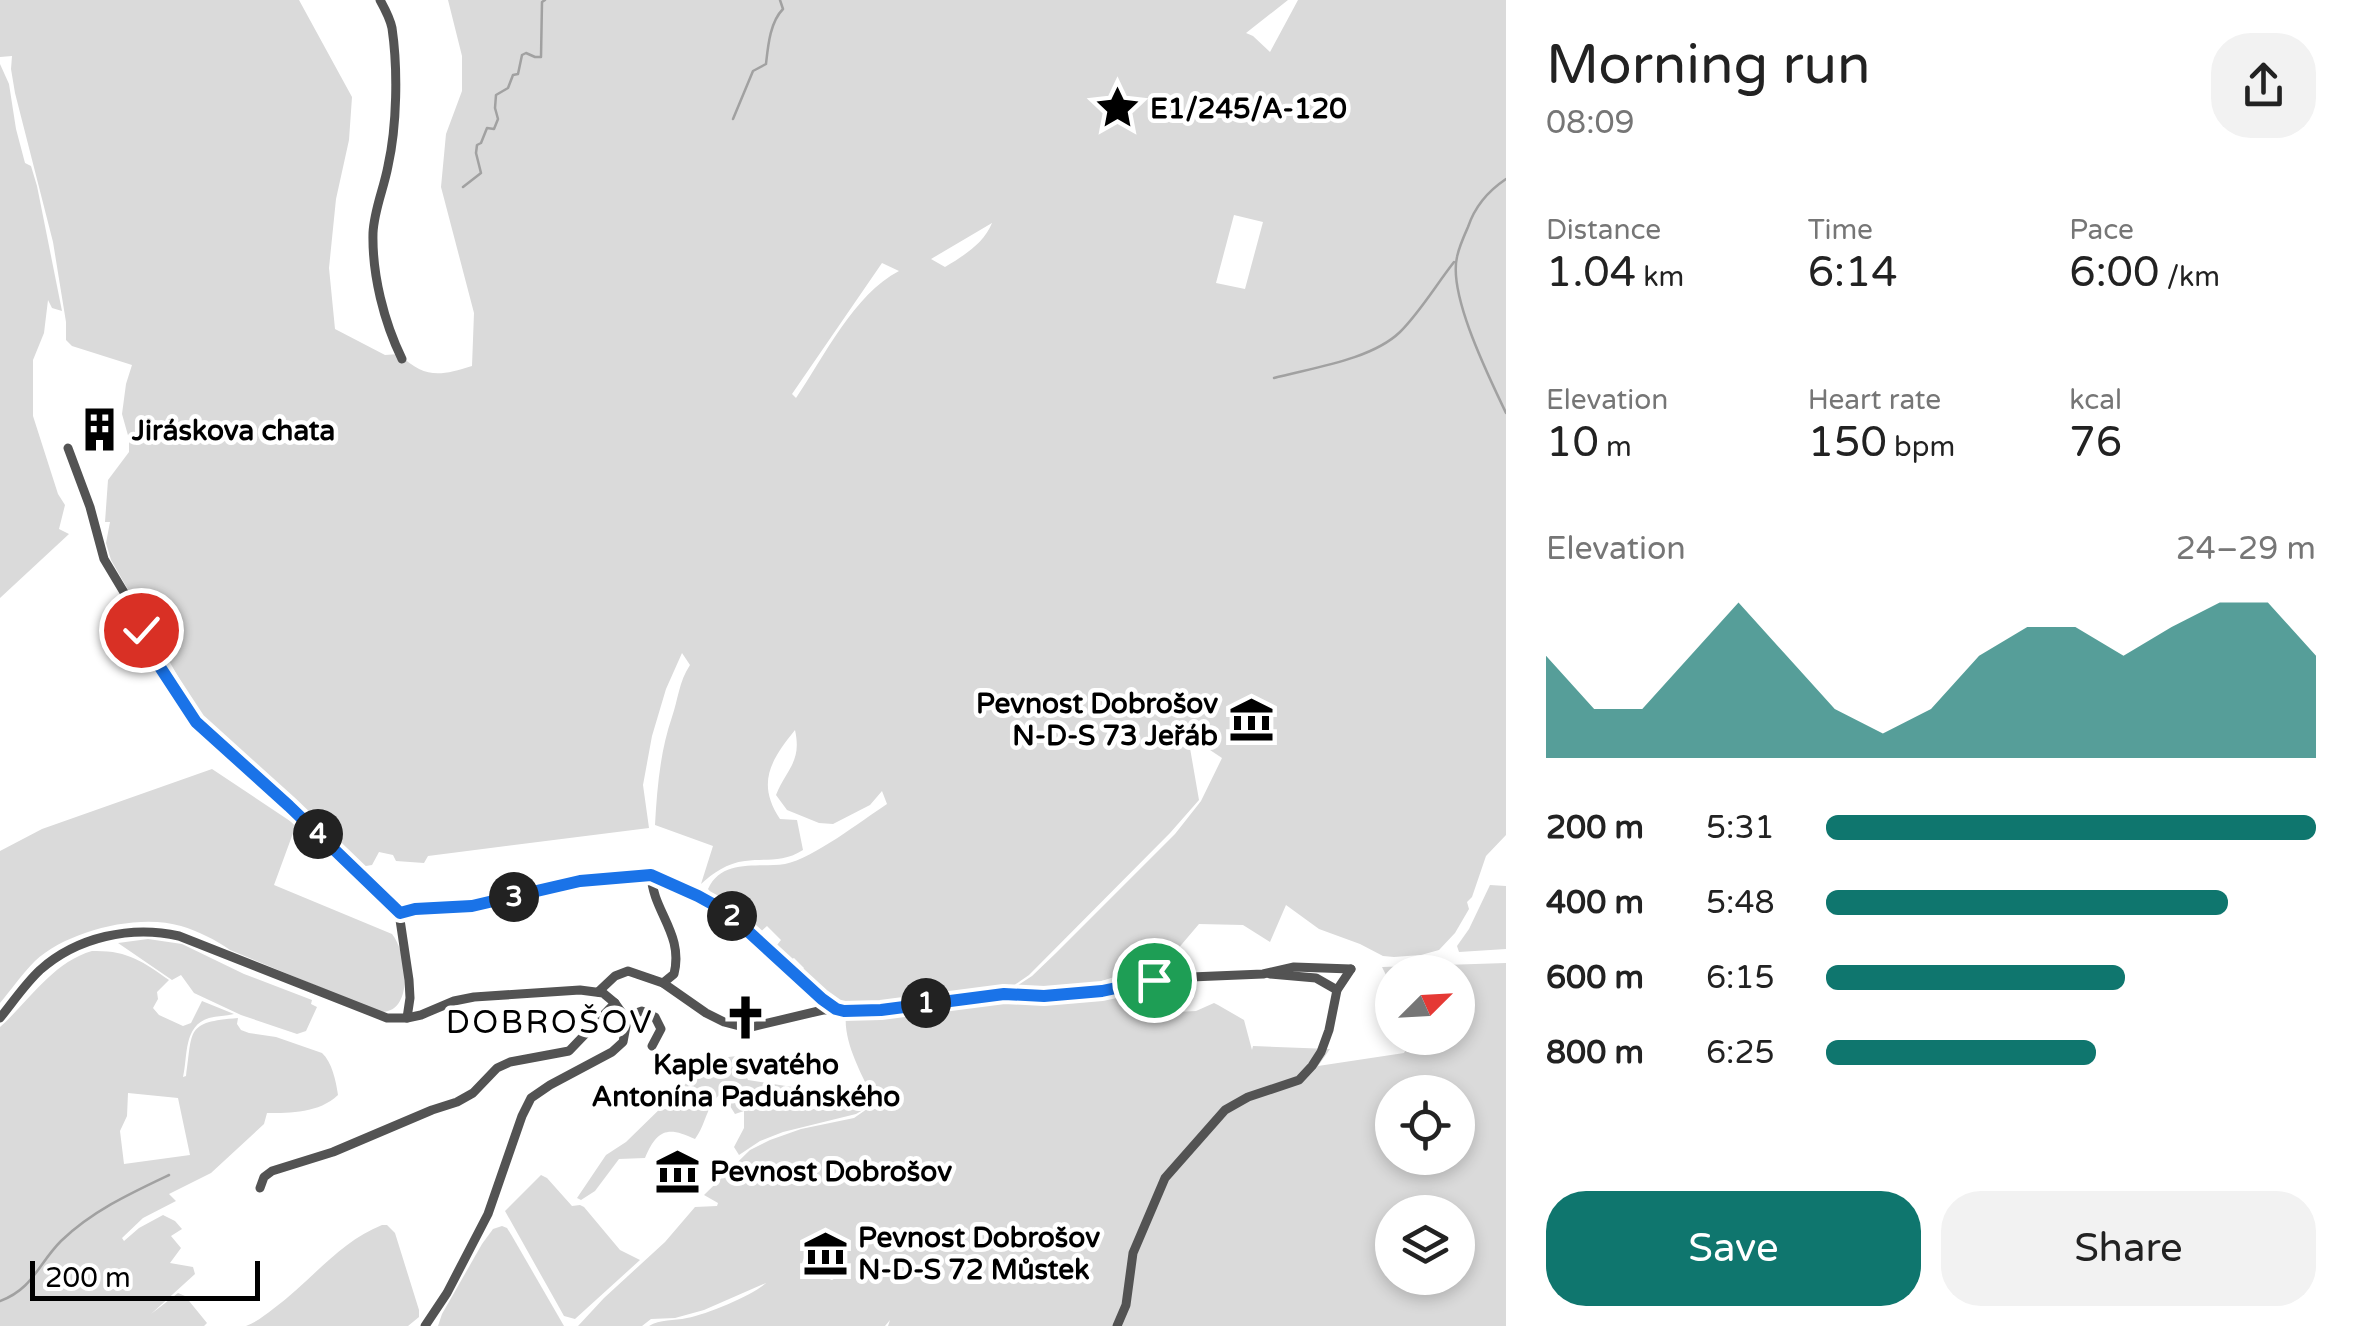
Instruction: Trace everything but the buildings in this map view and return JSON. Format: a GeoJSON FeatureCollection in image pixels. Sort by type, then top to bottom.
{"type":"FeatureCollection","features":[{"type":"Feature","properties":{"kind":"street"},"geometry":{"type":"LineString","coordinates":[[380,0],[392,30],[395,110],[390,161],[375,213],[373,253],[386,313],[402,359]]}},
{"type":"Feature","properties":{"kind":"street"},"geometry":{"type":"LineString","coordinates":[[68,448],[104,559],[135,612],[158,664],[196,722],[400,913],[409,980],[407,1018]]}},
{"type":"Feature","properties":{"kind":"street"},"geometry":{"type":"LineString","coordinates":[[400,913],[472,906],[580,881],[651,875],[727,912],[836,1009]]}},
{"type":"Feature","properties":{"kind":"street"},"geometry":{"type":"LineString","coordinates":[[651,875],[650,882],[675,944],[674,974],[679,993]]}},
{"type":"Feature","properties":{"kind":"street"},"geometry":{"type":"LineString","coordinates":[[0,1018],[38,972],[63,954],[107,936],[155,932],[216,949],[379,1016],[395,1019],[420,1016],[454,1000],[474,996],[580,990],[598,992],[616,1003],[625,1017],[626,1036],[603,1058],[550,1084],[531,1098],[488,1214],[425,1326]]}},
{"type":"Feature","properties":{"kind":"street"},"geometry":{"type":"LineString","coordinates":[[1117,1326],[1128,1292],[1133,1252],[1165,1178],[1226,1110],[1248,1097],[1299,1080],[1312,1066],[1322,1052],[1329,1030],[1336,990],[1351,969],[1294,967],[1262,974]]}},
{"type":"Feature","properties":{"kind":"street"},"geometry":{"type":"LineString","coordinates":[[598,992],[615,976],[628,971],[663,983],[706,1013],[746,1028],[836,1009],[881,1010],[1004,994],[1044,996],[1102,991],[1179,977],[1262,974],[1316,978],[1336,990]]}},
{"type":"Feature","properties":{"kind":"street"},"geometry":{"type":"LineString","coordinates":[[663,983],[674,974]]}},
{"type":"Feature","properties":{"kind":"street"},"geometry":{"type":"LineString","coordinates":[[260,1188],[264,1177],[272,1171],[333,1152],[463,1099],[496,1068],[569,1051],[616,1003]]}},
{"type":"Feature","properties":{"kind":"street"},"geometry":{"type":"LineString","coordinates":[[625,1017],[642,1011],[655,1017],[661,1028],[652,1046]]}},
{"type":"Feature","properties":{"kind":"shaded area"},"geometry":{"type":"Polygon","coordinates":[[[0,0],[299,0],[352,97],[329,268],[335,329],[385,355],[399,354],[417,368],[442,373],[472,366],[474,313],[441,187],[446,134],[462,91],[462,56],[448,0],[1288,0],[1246,33],[1270,52],[1298,0],[1506,0],[1506,835],[1486,856],[1467,902],[1469,909],[1455,933],[1439,950],[1421,955],[1381,955],[1319,929],[1286,905],[1270,942],[1243,925],[1199,924],[1165,964],[1080,988],[1009,991],[1032,976],[1056,953],[1175,834],[1201,801],[1222,758],[1186,725],[1199,800],[1029,975],[999,991],[860,1008],[835,1005],[799,974],[804,968],[794,958],[786,962],[773,950],[781,940],[767,926],[757,935],[723,908],[708,889],[714,879],[731,869],[785,864],[823,847],[887,804],[882,791],[870,805],[833,824],[819,823],[787,810],[776,795],[795,758],[795,730],[773,762],[768,783],[780,819],[797,820],[803,850],[781,858],[732,864],[701,884],[713,846],[655,825],[665,744],[690,665],[682,653],[652,736],[643,785],[649,828],[428,856],[424,863],[396,861],[393,855],[379,852],[372,865],[360,867],[308,814],[203,720],[111,560],[106,543],[110,522],[105,522],[108,480],[129,452],[122,414],[132,365],[72,346],[66,340],[53,242],[15,93],[12,56],[0,57],[0,0]],[[1234,215],[1216,283],[1245,289],[1263,222],[1234,215]],[[992,223],[931,259],[945,267],[979,243],[992,223]],[[882,263],[792,394],[796,398],[854,310],[899,271],[882,263]]]}},
{"type":"Feature","properties":{"kind":"shaded area"},"geometry":{"type":"Polygon","coordinates":[[[0,64],[9,84],[25,163],[31,166],[37,186],[62,311],[52,308],[48,300],[44,333],[33,360],[33,416],[65,505],[59,529],[69,534],[0,598],[0,64]]]}},
{"type":"Feature","properties":{"kind":"shaded area"},"geometry":{"type":"Polygon","coordinates":[[[212,769],[296,825],[274,885],[392,934],[404,967],[399,1003],[380,1012],[230,950],[194,930],[145,922],[104,927],[65,941],[30,966],[0,1003],[0,851],[42,829],[212,769]]]}},
{"type":"Feature","properties":{"kind":"shaded area"},"geometry":{"type":"Polygon","coordinates":[[[1490,885],[1506,886],[1506,949],[1459,952],[1457,946],[1490,885]]]}},
{"type":"Feature","properties":{"kind":"shaded area"},"geometry":{"type":"Polygon","coordinates":[[[148,939],[182,944],[244,974],[312,1000],[311,1004],[317,1007],[306,1031],[297,1034],[241,1015],[194,993],[181,975],[172,980],[118,943],[148,939]]]}},
{"type":"Feature","properties":{"kind":"shaded area"},"geometry":{"type":"Polygon","coordinates":[[[92,951],[115,952],[150,967],[169,980],[157,992],[153,1008],[183,1026],[191,1023],[202,1001],[234,1014],[209,1018],[195,1028],[188,1043],[183,1077],[195,1031],[208,1022],[238,1018],[241,1030],[322,1053],[333,1072],[338,1095],[304,1111],[267,1113],[264,1124],[211,1173],[169,1194],[176,1201],[143,1218],[122,1238],[124,1241],[163,1215],[175,1221],[182,1229],[171,1236],[181,1248],[170,1263],[193,1267],[195,1274],[151,1314],[178,1293],[207,1323],[204,1326],[0,1326],[0,1027],[53,973],[92,951]],[[128,1093],[127,1116],[120,1131],[124,1164],[190,1155],[178,1098],[128,1093]]]}},
{"type":"Feature","properties":{"kind":"shaded area"},"geometry":{"type":"Polygon","coordinates":[[[1506,963],[1506,1326],[888,1326],[890,1320],[885,1326],[649,1326],[706,1313],[766,1283],[704,1310],[675,1318],[651,1319],[642,1326],[578,1326],[665,1242],[695,1207],[717,1206],[704,1195],[750,1150],[801,1129],[854,1118],[867,1109],[872,1097],[850,1046],[846,1014],[984,999],[1101,995],[1173,981],[1178,1012],[1196,1011],[1214,1003],[1244,1020],[1252,1050],[1253,1046],[1330,1049],[1318,1066],[1391,1055],[1475,1055],[1475,964],[1506,963]],[[820,1244],[805,1255],[800,1269],[832,1280],[848,1270],[845,1250],[820,1244]]]}},
{"type":"Feature","properties":{"kind":"shaded area"},"geometry":{"type":"Polygon","coordinates":[[[737,1056],[748,1080],[850,1096],[867,1103],[856,1114],[783,1132],[739,1155],[734,1147],[744,1128],[744,1111],[735,1114],[719,1095],[695,1139],[677,1132],[664,1133],[654,1141],[645,1158],[619,1159],[595,1191],[581,1200],[577,1198],[606,1155],[626,1142],[711,1059],[737,1056]]]}},
{"type":"Feature","properties":{"kind":"shaded area"},"geometry":{"type":"Polygon","coordinates":[[[541,1175],[572,1206],[584,1207],[620,1250],[640,1260],[575,1319],[564,1316],[505,1211],[541,1175]]]}},
{"type":"Feature","properties":{"kind":"shaded area"},"geometry":{"type":"Polygon","coordinates":[[[382,1225],[395,1233],[419,1310],[419,1317],[408,1326],[246,1326],[287,1298],[352,1242],[382,1225]]]}},
{"type":"Feature","properties":{"kind":"shaded area"},"geometry":{"type":"Polygon","coordinates":[[[502,1226],[512,1236],[564,1326],[438,1326],[482,1244],[493,1229],[502,1226]]]}},
{"type":"Feature","properties":{"kind":"waterway"},"geometry":{"type":"LineString","coordinates":[[463,187],[481,173],[477,145],[487,128],[494,129],[498,119],[496,95],[508,88],[513,75],[518,74],[522,55],[541,57],[545,0]]}},
{"type":"Feature","properties":{"kind":"waterway"},"geometry":{"type":"LineString","coordinates":[[733,119],[753,71],[766,64],[772,27],[783,9],[780,0]]}},
{"type":"Feature","properties":{"kind":"waterway"},"geometry":{"type":"LineString","coordinates":[[1506,179],[1474,212],[1459,249],[1456,273],[1464,314],[1506,413]]}},
{"type":"Feature","properties":{"kind":"waterway"},"geometry":{"type":"LineString","coordinates":[[1274,378],[1340,362],[1388,342],[1414,316],[1454,262]]}},
{"type":"Feature","properties":{"kind":"waterway"},"geometry":{"type":"LineString","coordinates":[[0,1301],[28,1283],[61,1241],[86,1221],[169,1175]]}},
{"type":"Feature","properties":{"kind":"place","name":"E1/245/A-120"},"geometry":{"type":"Point","coordinates":[1117,108]}},
{"type":"Feature","properties":{"kind":"place","name":"Jiráskova chata"},"geometry":{"type":"Point","coordinates":[99,430]}},
{"type":"Feature","properties":{"kind":"place","name":"Pevnost Dobrošov N-D-S 73 Jeřáb"},"geometry":{"type":"Point","coordinates":[1251,719]}},
{"type":"Feature","properties":{"kind":"place","name":"Kaple svatého Antonína Paduánského"},"geometry":{"type":"Point","coordinates":[746,1018]}},
{"type":"Feature","properties":{"kind":"place","name":"Pevnost Dobrošov"},"geometry":{"type":"Point","coordinates":[677,1171]}},
{"type":"Feature","properties":{"kind":"place","name":"Pevnost Dobrošov N-D-S 72 Můstek"},"geometry":{"type":"Point","coordinates":[825,1253]}},
{"type":"Feature","properties":{"kind":"district","name":"DOBROŠOV"},"geometry":{"type":"Point","coordinates":[550,1022]}},
{"type":"Feature","properties":{"kind":"route"},"geometry":{"type":"LineString","coordinates":[[141,630],[196,722],[400,913],[472,906],[580,881],[651,875],[727,912],[822,999],[844,1011],[1004,994],[1044,996],[1102,991],[1154,980]]}}]}
